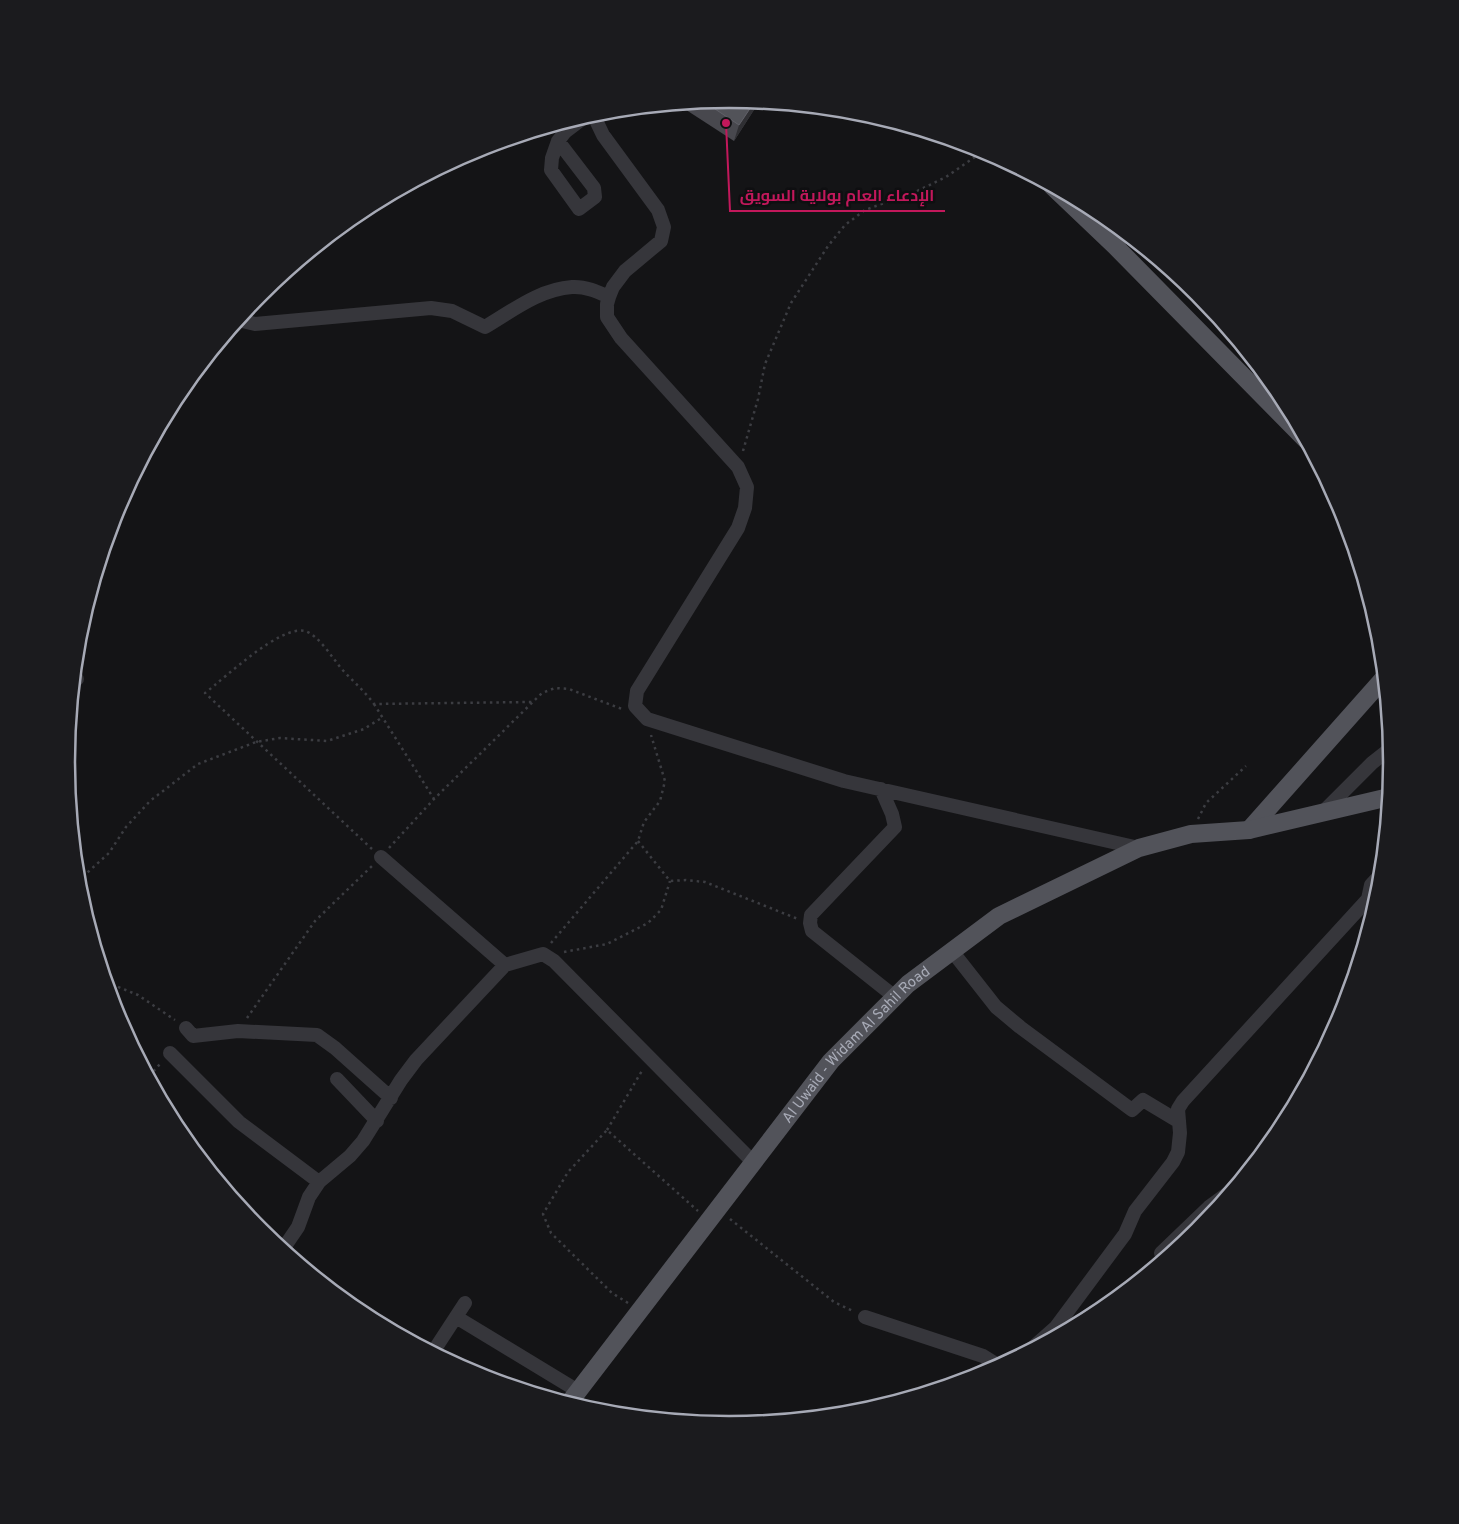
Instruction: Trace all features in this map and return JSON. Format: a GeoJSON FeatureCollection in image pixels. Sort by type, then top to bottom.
{"type":"FeatureCollection","features":[{"type":"Feature","properties":{"kind":"main road"},"geometry":{"type":"LineString","coordinates":[[1093,218],[1102,234],[1120,240],[1287,419]]}},
{"type":"Feature","properties":{"kind":"main road"},"geometry":{"type":"LineString","coordinates":[[1249,830],[1379,684]]}},
{"type":"Feature","properties":{"kind":"main road","name":"Al Uwaid - Widam Al Sahil Road"},"geometry":{"type":"LineString","coordinates":[[573,1397],[831,1061],[908,984],[999,916],[1139,848],[1191,834],[1249,830],[1383,798]]}},
{"type":"Feature","properties":{"kind":"street"},"geometry":{"type":"LineString","coordinates":[[596,121],[603,135],[658,210],[664,226],[661,241],[625,271],[614,286],[607,304],[607,316],[621,338],[738,466],[747,487],[745,508],[738,528],[637,690],[635,706],[647,719],[844,780],[1139,848]]}},
{"type":"Feature","properties":{"kind":"street"},"geometry":{"type":"LineString","coordinates":[[558,141],[571,127]]}},
{"type":"Feature","properties":{"kind":"street"},"geometry":{"type":"LineString","coordinates":[[1102,234],[1103,225]]}},
{"type":"Feature","properties":{"kind":"street"},"geometry":{"type":"LineString","coordinates":[[245,322],[255,324],[430,308],[452,311],[485,326],[540,294],[572,287],[592,289],[609,297]]}},
{"type":"Feature","properties":{"kind":"street"},"geometry":{"type":"LineString","coordinates":[[1320,814],[1384,754]]}},
{"type":"Feature","properties":{"kind":"street"},"geometry":{"type":"LineString","coordinates":[[881,789],[892,814],[895,827],[811,915],[810,923],[812,931],[895,997]]}},
{"type":"Feature","properties":{"kind":"street"},"geometry":{"type":"LineString","coordinates":[[381,857],[504,965]]}},
{"type":"Feature","properties":{"kind":"street"},"geometry":{"type":"LineString","coordinates":[[1049,1333],[1056,1327],[1124,1234],[1135,1211],[1173,1162],[1178,1152],[1180,1133],[1178,1109],[1183,1101],[1367,909]]}},
{"type":"Feature","properties":{"kind":"street"},"geometry":{"type":"LineString","coordinates":[[952,951],[996,1007],[1020,1027],[1132,1110],[1143,1100],[1178,1121]]}},
{"type":"Feature","properties":{"kind":"street"},"geometry":{"type":"LineString","coordinates":[[287,1243],[298,1227],[309,1197],[319,1182],[350,1156],[377,1120],[416,1060],[504,965],[543,954],[554,961],[753,1162]]}},
{"type":"Feature","properties":{"kind":"street"},"geometry":{"type":"LineString","coordinates":[[186,1028],[193,1036],[238,1031],[317,1035],[335,1048],[391,1098]]}},
{"type":"Feature","properties":{"kind":"street"},"geometry":{"type":"LineString","coordinates":[[170,1053],[239,1122],[319,1182]]}},
{"type":"Feature","properties":{"kind":"street"},"geometry":{"type":"LineString","coordinates":[[337,1079],[377,1120]]}},
{"type":"Feature","properties":{"kind":"street"},"geometry":{"type":"LineString","coordinates":[[1161,1253],[1212,1204]]}},
{"type":"Feature","properties":{"kind":"street"},"geometry":{"type":"LineString","coordinates":[[436,1347],[465,1303]]}},
{"type":"Feature","properties":{"kind":"street"},"geometry":{"type":"LineString","coordinates":[[456,1317],[573,1397]]}},
{"type":"Feature","properties":{"kind":"street"},"geometry":{"type":"LineString","coordinates":[[865,1317],[983,1356],[992,1362]]}},
{"type":"Feature","properties":{"kind":"path"},"geometry":{"type":"LineString","coordinates":[[738,466],[758,399],[765,364],[791,303],[828,246],[845,225],[865,210],[915,192],[946,177],[977,156]]}},
{"type":"Feature","properties":{"kind":"path"},"geometry":{"type":"LineString","coordinates":[[381,857],[256,742],[205,692],[270,642],[291,632],[306,631],[318,640],[374,704],[434,799]]}},
{"type":"Feature","properties":{"kind":"path"},"geometry":{"type":"LineString","coordinates":[[238,1031],[315,921],[381,857],[434,799],[542,693],[555,688],[569,688],[622,710]]}},
{"type":"Feature","properties":{"kind":"path"},"geometry":{"type":"LineString","coordinates":[[374,704],[532,702]]}},
{"type":"Feature","properties":{"kind":"path"},"geometry":{"type":"LineString","coordinates":[[85,874],[109,853],[126,827],[150,801],[198,764],[256,742],[280,738],[327,741],[364,729],[382,716]]}},
{"type":"Feature","properties":{"kind":"path"},"geometry":{"type":"LineString","coordinates":[[543,954],[638,841],[644,822],[660,801],[665,781],[647,719]]}},
{"type":"Feature","properties":{"kind":"path"},"geometry":{"type":"LineString","coordinates":[[1191,834],[1206,803],[1246,766]]}},
{"type":"Feature","properties":{"kind":"path"},"geometry":{"type":"LineString","coordinates":[[638,841],[670,881]]}},
{"type":"Feature","properties":{"kind":"path"},"geometry":{"type":"LineString","coordinates":[[670,881],[705,882],[810,923]]}},
{"type":"Feature","properties":{"kind":"path"},"geometry":{"type":"LineString","coordinates":[[543,954],[580,950],[608,944],[648,924],[661,910],[670,881]]}},
{"type":"Feature","properties":{"kind":"path"},"geometry":{"type":"LineString","coordinates":[[115,986],[138,996],[186,1028]]}},
{"type":"Feature","properties":{"kind":"path"},"geometry":{"type":"LineString","coordinates":[[639,1310],[612,1293],[551,1233],[543,1214],[568,1172],[606,1130],[650,1058]]}},
{"type":"Feature","properties":{"kind":"path"},"geometry":{"type":"LineString","coordinates":[[606,1130],[713,1215],[834,1302],[865,1317]]}},
{"type":"Feature","properties":{"kind":"building"},"geometry":{"type":"Polygon","coordinates":[[[714,108],[750,108],[739,125],[714,108]]]}},
{"type":"Feature","properties":{"kind":"place","name":"الإدعاء العام بولاية السويق"},"geometry":{"type":"Point","coordinates":[726,123]}}]}
